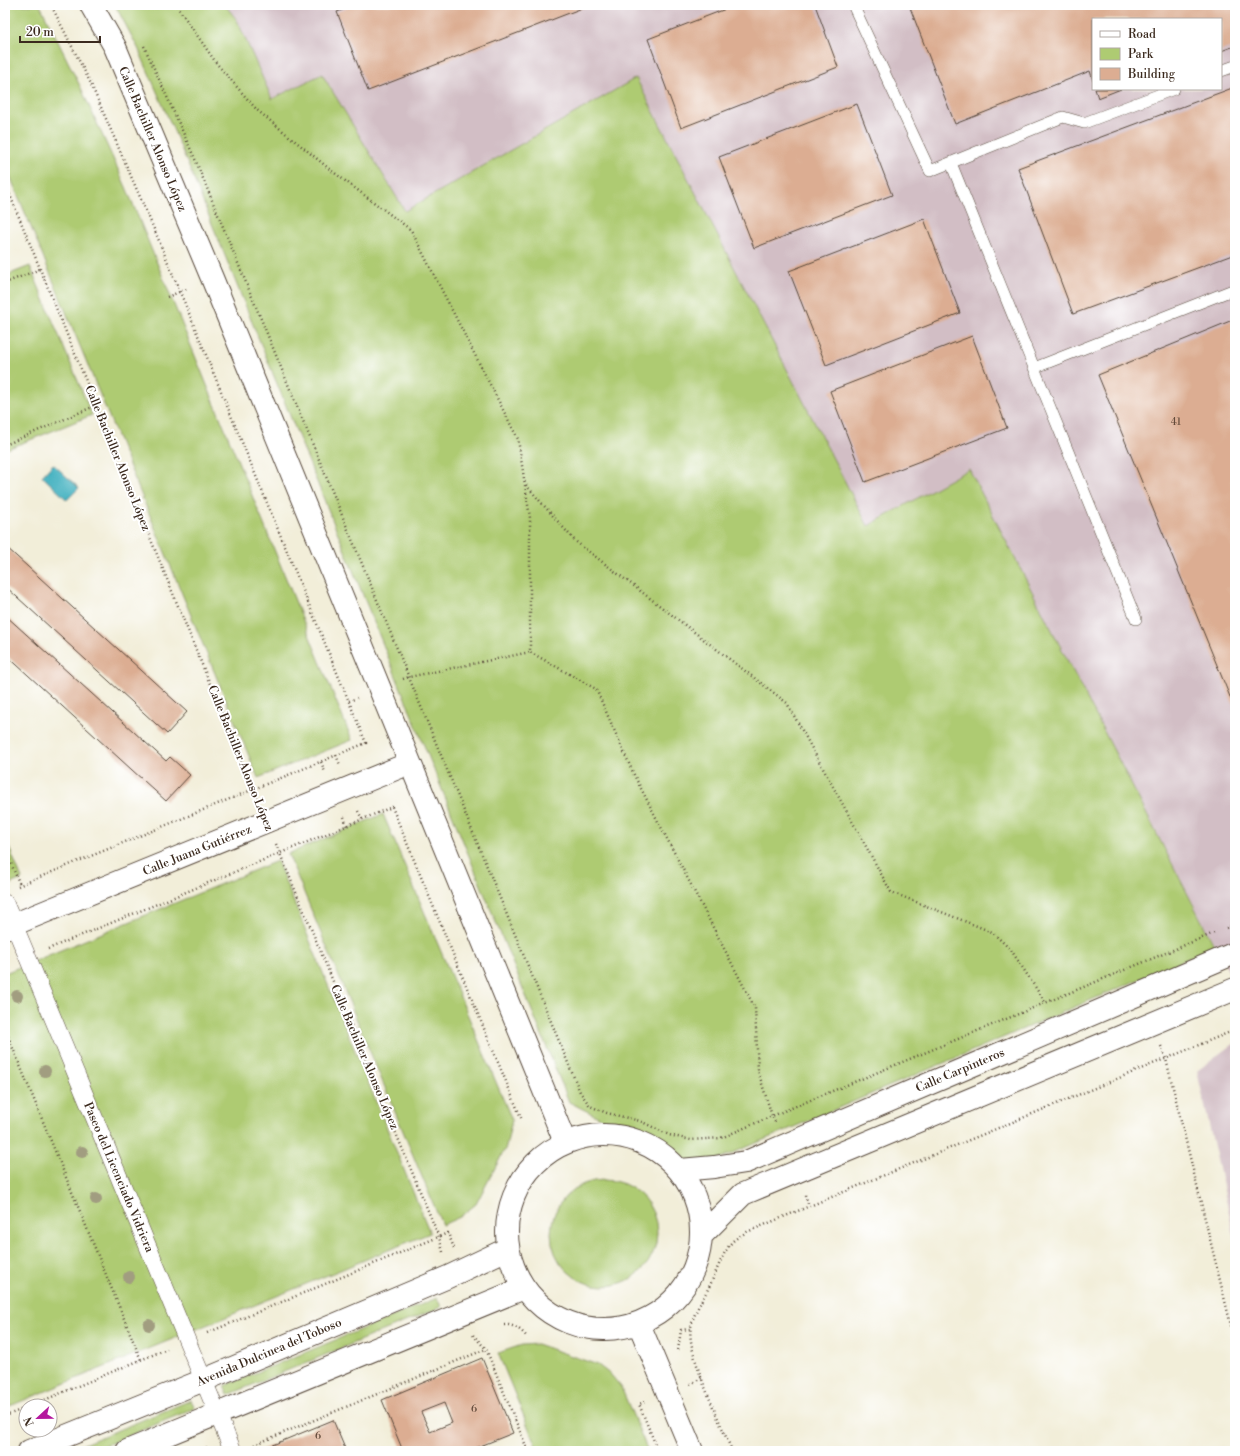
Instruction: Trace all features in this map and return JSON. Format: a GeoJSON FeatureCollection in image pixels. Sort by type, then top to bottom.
{"type":"FeatureCollection","features":[{"type":"Feature","properties":{"kind":"street","name":"Calle Bachiller Alonso López"},"geometry":{"type":"LineString","coordinates":[[91,5],[115,48],[212,278],[565,1142]]}},
{"type":"Feature","properties":{"kind":"street","name":"Calle Juana Gutiérrez"},"geometry":{"type":"LineString","coordinates":[[10,926],[410,763]]}},
{"type":"Feature","properties":{"kind":"street","name":"Paseo del Licenciado Vidriera"},"geometry":{"type":"LineString","coordinates":[[5,903],[10,926],[27,958],[233,1451]]}},
{"type":"Feature","properties":{"kind":"street","name":"Calle Carpinteros"},"geometry":{"type":"LineString","coordinates":[[680,1170],[746,1162],[1235,953]]}},
{"type":"Feature","properties":{"kind":"street"},"geometry":{"type":"LineString","coordinates":[[703,1234],[742,1194],[1235,989]]}},
{"type":"Feature","properties":{"kind":"street"},"geometry":{"type":"LineString","coordinates":[[589,1134],[642,1141],[680,1170],[695,1195],[703,1234],[698,1258],[684,1290],[639,1324],[597,1330],[557,1318],[524,1288],[507,1249],[511,1200],[530,1166],[565,1142],[589,1134]]}},
{"type":"Feature","properties":{"kind":"street","name":"Avenida Dulcinea del Toboso"},"geometry":{"type":"LineString","coordinates":[[29,1451],[204,1380],[448,1277],[507,1249]]}},
{"type":"Feature","properties":{"kind":"street"},"geometry":{"type":"LineString","coordinates":[[127,1451],[524,1288]]}},
{"type":"Feature","properties":{"kind":"street"},"geometry":{"type":"LineString","coordinates":[[639,1324],[692,1451]]}},
{"type":"Feature","properties":{"kind":"lane"},"geometry":{"type":"LineString","coordinates":[[853,5],[930,171],[1063,117],[1084,123],[1171,90]]}},
{"type":"Feature","properties":{"kind":"lane"},"geometry":{"type":"LineString","coordinates":[[1222,71],[1235,66]]}},
{"type":"Feature","properties":{"kind":"lane"},"geometry":{"type":"LineString","coordinates":[[951,163],[1136,619]]}},
{"type":"Feature","properties":{"kind":"lane"},"geometry":{"type":"LineString","coordinates":[[1034,368],[1235,289]]}},
{"type":"Feature","properties":{"kind":"path"},"geometry":{"type":"LineString","coordinates":[[15,888],[366,743],[157,236],[90,82],[51,5]]}},
{"type":"Feature","properties":{"kind":"path"},"geometry":{"type":"LineString","coordinates":[[176,5],[217,64],[257,110],[332,171],[411,230],[518,439],[530,518],[530,652]]}},
{"type":"Feature","properties":{"kind":"path"},"geometry":{"type":"LineString","coordinates":[[141,42],[148,54],[195,159],[580,1092],[590,1106],[607,1113],[640,1122],[669,1135],[691,1140],[721,1138],[772,1116],[758,1071],[755,1008],[635,777],[596,689],[530,652],[409,677]]}},
{"type":"Feature","properties":{"kind":"path","name":"Calle Bachiller Alonso López"},"geometry":{"type":"LineString","coordinates":[[5,183],[439,1237],[448,1277]]}},
{"type":"Feature","properties":{"kind":"path"},"geometry":{"type":"LineString","coordinates":[[5,283],[40,269]]}},
{"type":"Feature","properties":{"kind":"path"},"geometry":{"type":"LineString","coordinates":[[5,444],[97,405]]}},
{"type":"Feature","properties":{"kind":"path"},"geometry":{"type":"LineString","coordinates":[[525,485],[575,541],[787,703],[891,892],[992,932],[1011,950],[1045,1002]]}},
{"type":"Feature","properties":{"kind":"path"},"geometry":{"type":"LineString","coordinates":[[27,958],[392,807],[522,1120]]}},
{"type":"Feature","properties":{"kind":"path"},"geometry":{"type":"LineString","coordinates":[[5,849],[20,886]]}},
{"type":"Feature","properties":{"kind":"path"},"geometry":{"type":"LineString","coordinates":[[1152,1024],[1166,1059],[1235,1342]]}},
{"type":"Feature","properties":{"kind":"path"},"geometry":{"type":"LineString","coordinates":[[5,1029],[141,1360]]}},
{"type":"Feature","properties":{"kind":"path"},"geometry":{"type":"LineString","coordinates":[[732,1451],[696,1364],[691,1345],[690,1329],[696,1310],[707,1293],[725,1253],[732,1242],[747,1232],[1235,1030]]}},
{"type":"Feature","properties":{"kind":"path"},"geometry":{"type":"LineString","coordinates":[[49,1398],[448,1233]]}},
{"type":"Feature","properties":{"kind":"path"},"geometry":{"type":"LineString","coordinates":[[463,1313],[472,1334],[486,1349],[528,1451]]}},
{"type":"Feature","properties":{"kind":"path"},"geometry":{"type":"LineString","coordinates":[[503,1325],[510,1324],[522,1331],[527,1337]]}},
{"type":"Feature","properties":{"kind":"path"},"geometry":{"type":"LineString","coordinates":[[250,1446],[486,1349]]}},
{"type":"Feature","properties":{"kind":"path"},"geometry":{"type":"LineString","coordinates":[[5,1416],[18,1411]]}},
{"type":"Feature","properties":{"kind":"shaded area"},"geometry":{"type":"Polygon","coordinates":[[[225,5],[1235,5],[1235,984],[968,469],[868,526],[636,78],[405,211],[322,74],[272,99],[237,20],[225,5]]]}},
{"type":"Feature","properties":{"kind":"shaded area"},"geometry":{"type":"Polygon","coordinates":[[[1235,1043],[1235,1239],[1197,1071],[1235,1043]]]}},
{"type":"Feature","properties":{"kind":"green space"},"geometry":{"type":"Polygon","coordinates":[[[5,5],[40,5],[81,88],[126,187],[352,740],[258,778],[5,164],[5,5]]]}},
{"type":"Feature","properties":{"kind":"green space"},"geometry":{"type":"Polygon","coordinates":[[[115,5],[225,5],[237,20],[272,99],[322,74],[405,211],[636,78],[868,526],[969,469],[1215,947],[698,1168],[569,1102],[180,145],[138,48],[115,5]]]}},
{"type":"Feature","properties":{"kind":"green space"},"geometry":{"type":"Polygon","coordinates":[[[30,266],[92,415],[5,450],[5,276],[30,266]]]}},
{"type":"Feature","properties":{"kind":"green space"},"geometry":{"type":"Polygon","coordinates":[[[383,814],[512,1120],[506,1147],[476,1204],[460,1217],[442,1225],[288,854],[383,814]]]}},
{"type":"Feature","properties":{"kind":"green space"},"geometry":{"type":"Polygon","coordinates":[[[5,838],[22,879],[5,886],[5,838]]]}},
{"type":"Feature","properties":{"kind":"green space"},"geometry":{"type":"Polygon","coordinates":[[[277,861],[430,1233],[29,1398],[18,1398],[18,1403],[5,1408],[5,973],[277,861]]]}},
{"type":"Feature","properties":{"kind":"green space"},"geometry":{"type":"Polygon","coordinates":[[[604,1180],[624,1184],[641,1196],[653,1213],[657,1233],[653,1253],[641,1270],[624,1282],[604,1286],[584,1282],[567,1270],[555,1253],[551,1233],[555,1213],[567,1196],[584,1184],[604,1180]]]}},
{"type":"Feature","properties":{"kind":"green space"},"geometry":{"type":"Polygon","coordinates":[[[437,1298],[441,1307],[228,1395],[224,1386],[437,1298]]]}},
{"type":"Feature","properties":{"kind":"green space"},"geometry":{"type":"Polygon","coordinates":[[[537,1344],[598,1365],[611,1375],[621,1387],[648,1451],[538,1451],[498,1353],[522,1345],[537,1344]]]}},
{"type":"Feature","properties":{"kind":"green space"},"geometry":{"type":"Polygon","coordinates":[[[191,1400],[195,1408],[92,1451],[67,1451],[191,1400]]]}},
{"type":"Feature","properties":{"kind":"water"},"geometry":{"type":"Polygon","coordinates":[[[53,464],[79,488],[67,500],[42,476],[53,464]]]}},
{"type":"Feature","properties":{"kind":"building"},"geometry":{"type":"Polygon","coordinates":[[[355,5],[590,5],[368,91],[337,12],[355,5]]]}},
{"type":"Feature","properties":{"kind":"building"},"geometry":{"type":"Polygon","coordinates":[[[736,5],[815,5],[838,67],[681,128],[648,39],[736,5]]]}},
{"type":"Feature","properties":{"kind":"building"},"geometry":{"type":"Polygon","coordinates":[[[909,5],[1235,5],[1235,46],[1222,51],[1222,18],[1092,18],[1092,78],[1090,71],[955,124],[909,5]]]}},
{"type":"Feature","properties":{"kind":"building"},"geometry":{"type":"Polygon","coordinates":[[[1235,87],[1235,254],[1073,314],[1018,168],[1235,87]]]}},
{"type":"Feature","properties":{"kind":"building"},"geometry":{"type":"Polygon","coordinates":[[[1095,90],[1118,90],[1098,98],[1095,90]]]}},
{"type":"Feature","properties":{"kind":"building"},"geometry":{"type":"Polygon","coordinates":[[[857,104],[892,195],[754,248],[719,157],[857,104]]]}},
{"type":"Feature","properties":{"kind":"building"},"geometry":{"type":"Polygon","coordinates":[[[924,219],[960,313],[826,365],[789,271],[924,219]]]}},
{"type":"Feature","properties":{"kind":"building"},"geometry":{"type":"Polygon","coordinates":[[[1235,319],[1235,709],[1098,375],[1235,319]]]}},
{"type":"Feature","properties":{"kind":"building"},"geometry":{"type":"Polygon","coordinates":[[[972,336],[1007,428],[865,482],[830,391],[972,336]]]}},
{"type":"Feature","properties":{"kind":"building"},"geometry":{"type":"Polygon","coordinates":[[[5,546],[187,712],[167,734],[5,586],[5,546]]]}},
{"type":"Feature","properties":{"kind":"building"},"geometry":{"type":"Polygon","coordinates":[[[5,615],[166,761],[170,757],[190,775],[166,801],[5,654],[5,615]]]}},
{"type":"Feature","properties":{"kind":"building"},"geometry":{"type":"Polygon","coordinates":[[[482,1358],[513,1433],[468,1451],[403,1451],[382,1400],[482,1358]],[[444,1403],[421,1412],[430,1432],[452,1423],[444,1403]]]}},
{"type":"Feature","properties":{"kind":"building"},"geometry":{"type":"Polygon","coordinates":[[[333,1420],[346,1451],[258,1451],[333,1420]]]}}]}
